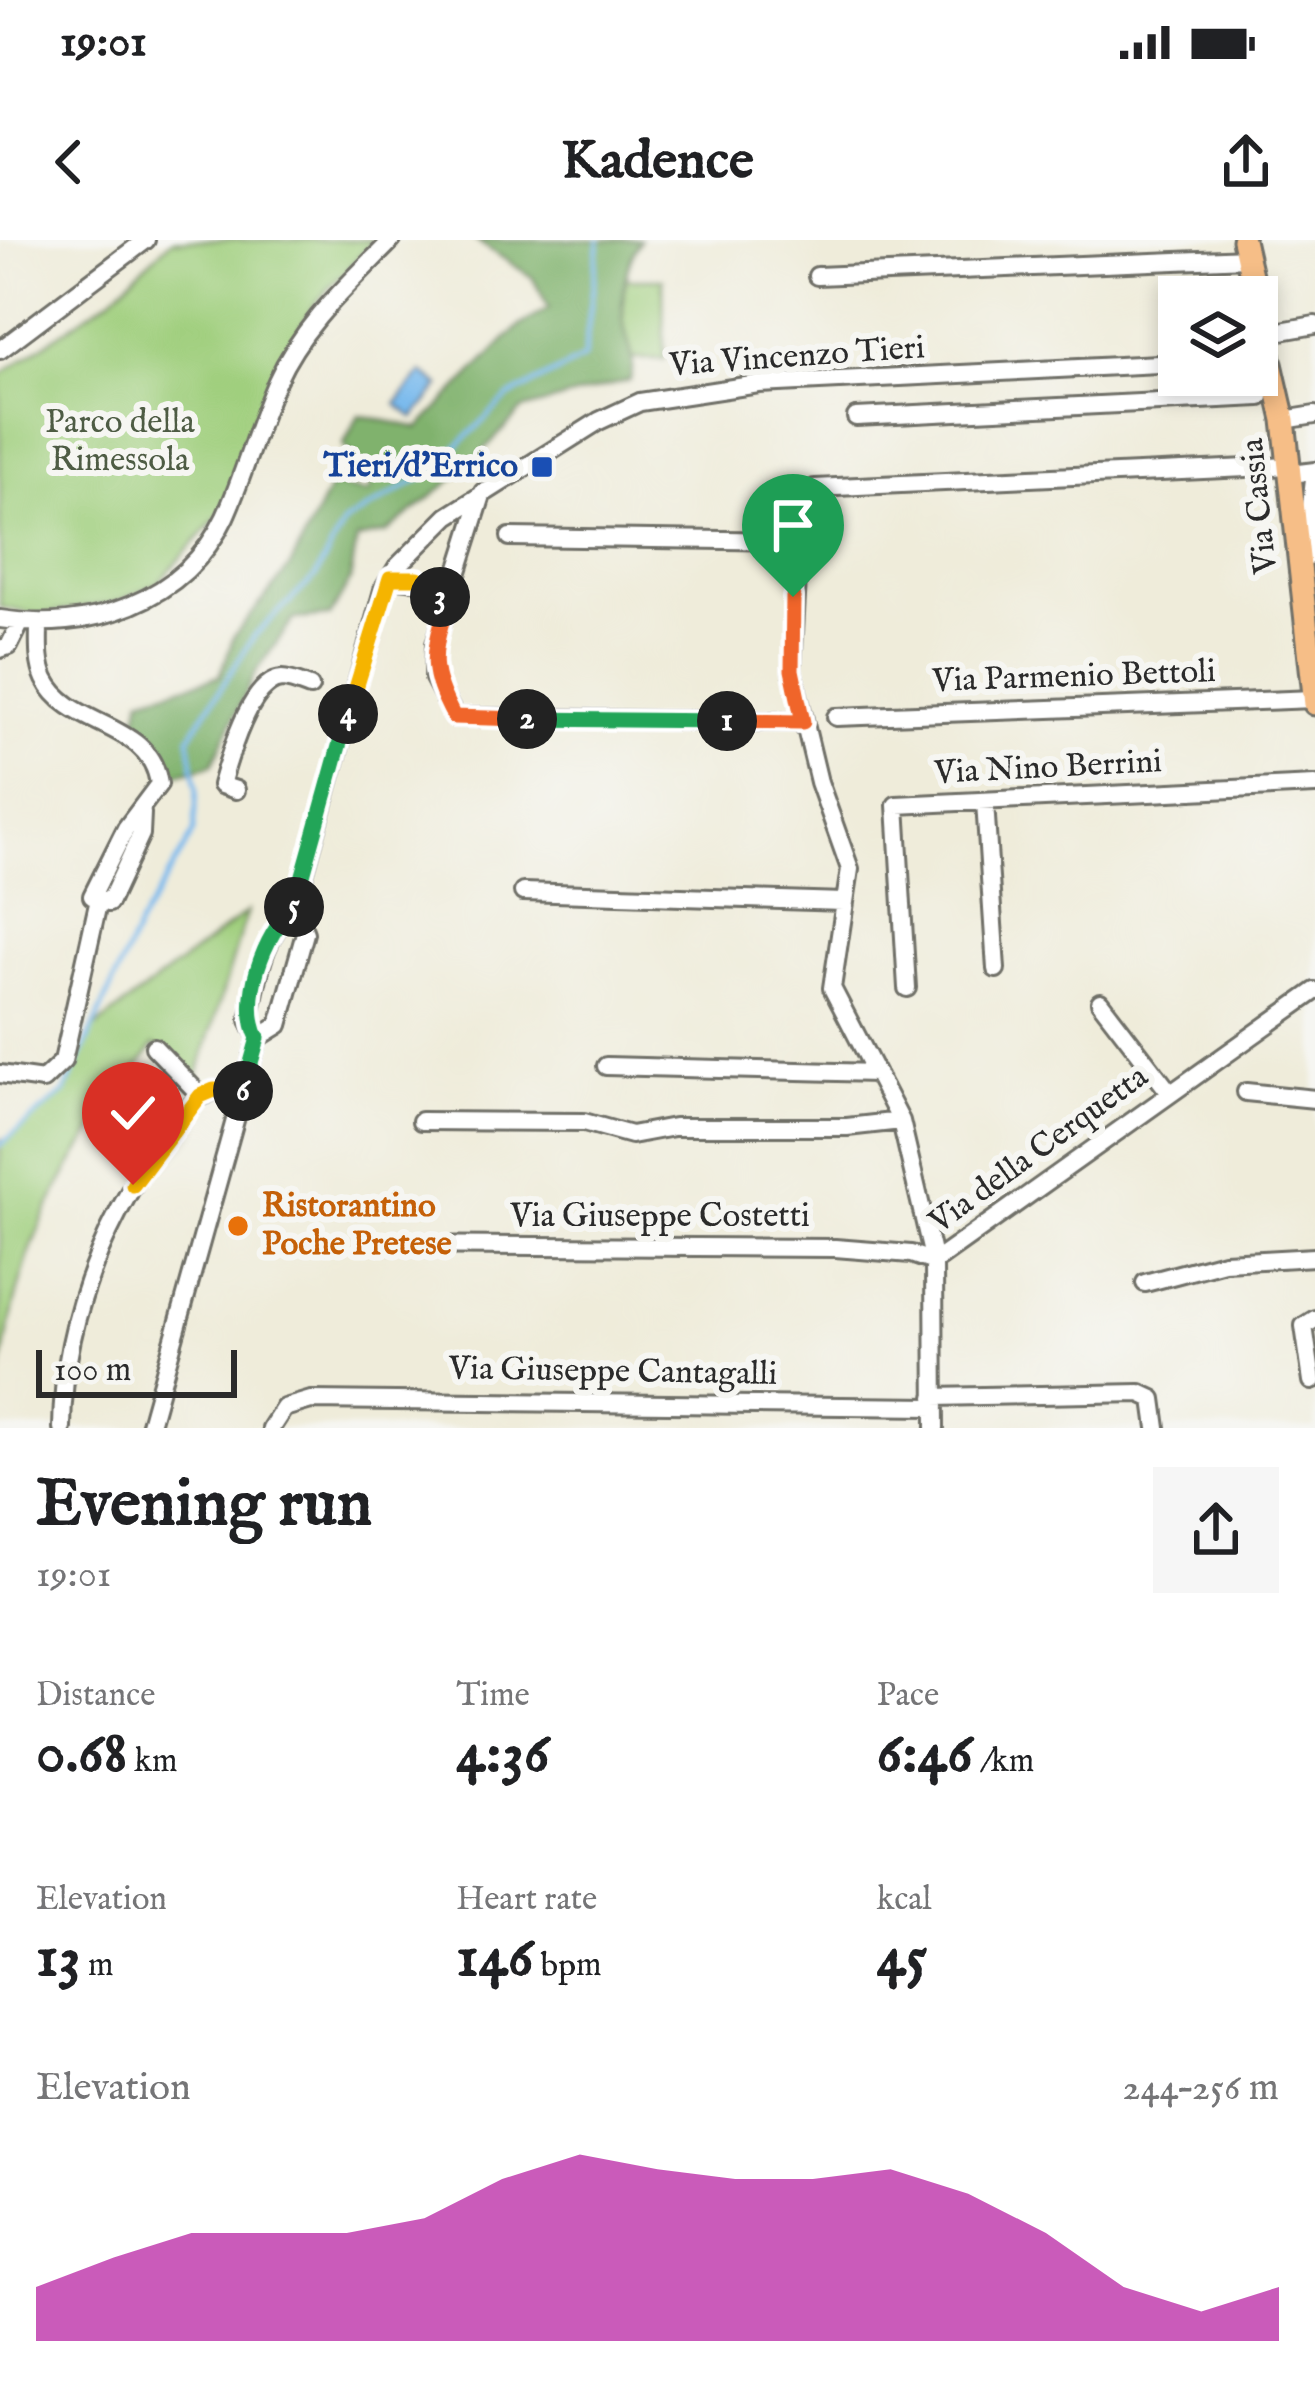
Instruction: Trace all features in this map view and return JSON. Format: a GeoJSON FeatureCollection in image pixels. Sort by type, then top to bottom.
{"type":"FeatureCollection","features":[{"type":"Feature","properties":{"kind":"main road","name":"Via Cassia"},"geometry":{"type":"LineString","coordinates":[[1272,396],[1290,470],[1315,702]]}},
{"type":"Feature","properties":{"kind":"street"},"geometry":{"type":"LineString","coordinates":[[0,350],[146,240]]}},
{"type":"Feature","properties":{"kind":"street"},"geometry":{"type":"LineString","coordinates":[[0,620],[79,622],[124,609],[168,585],[195,561],[224,518],[277,380],[302,336],[392,240]]}},
{"type":"Feature","properties":{"kind":"street"},"geometry":{"type":"LineString","coordinates":[[817,276],[1245,249]]}},
{"type":"Feature","properties":{"kind":"street"},"geometry":{"type":"LineString","coordinates":[[1278,346],[1315,325]]}},
{"type":"Feature","properties":{"kind":"street","name":"Via Vincenzo Tieri"},"geometry":{"type":"LineString","coordinates":[[295,907],[390,578],[434,528],[484,491],[599,421],[660,397],[759,384],[1158,364]]}},
{"type":"Feature","properties":{"kind":"street"},"geometry":{"type":"LineString","coordinates":[[1176,396],[1176,401]]}},
{"type":"Feature","properties":{"kind":"street"},"geometry":{"type":"LineString","coordinates":[[856,417],[1176,401],[1274,405],[1315,415]]}},
{"type":"Feature","properties":{"kind":"street"},"geometry":{"type":"LineString","coordinates":[[934,1262],[901,1121],[832,988],[849,858],[803,722],[792,670],[799,541],[814,488],[1315,471],[1302,584]]}},
{"type":"Feature","properties":{"kind":"street"},"geometry":{"type":"LineString","coordinates":[[484,491],[435,644],[434,678],[454,717],[803,722]]}},
{"type":"Feature","properties":{"kind":"street"},"geometry":{"type":"LineString","coordinates":[[510,537],[799,541]]}},
{"type":"Feature","properties":{"kind":"street"},"geometry":{"type":"LineString","coordinates":[[390,578],[426,582],[446,608]]}},
{"type":"Feature","properties":{"kind":"street"},"geometry":{"type":"LineString","coordinates":[[0,649],[10,646],[30,622]]}},
{"type":"Feature","properties":{"kind":"street"},"geometry":{"type":"LineString","coordinates":[[0,1074],[43,1080],[62,1061],[99,899],[92,896],[126,828],[142,813],[159,784],[156,764],[138,742],[62,700],[48,684],[30,622]]}},
{"type":"Feature","properties":{"kind":"street"},"geometry":{"type":"LineString","coordinates":[[236,790],[221,785],[237,729],[270,683],[284,679],[310,686]]}},
{"type":"Feature","properties":{"kind":"street","name":"Via Parmenio Bettoli"},"geometry":{"type":"LineString","coordinates":[[836,717],[1315,702]]}},
{"type":"Feature","properties":{"kind":"street","name":"Via Nino Berrini"},"geometry":{"type":"LineString","coordinates":[[908,988],[896,805],[1315,784]]}},
{"type":"Feature","properties":{"kind":"street"},"geometry":{"type":"LineString","coordinates":[[985,802],[996,970]]}},
{"type":"Feature","properties":{"kind":"street"},"geometry":{"type":"LineString","coordinates":[[524,892],[844,902]]}},
{"type":"Feature","properties":{"kind":"street"},"geometry":{"type":"LineString","coordinates":[[148,1428],[258,1038],[250,1012],[274,926],[295,907],[305,933],[280,1021],[258,1038]]}},
{"type":"Feature","properties":{"kind":"street"},"geometry":{"type":"LineString","coordinates":[[274,926],[305,933]]}},
{"type":"Feature","properties":{"kind":"street","name":"Via della Cerquetta"},"geometry":{"type":"LineString","coordinates":[[934,1428],[934,1262],[1315,991]]}},
{"type":"Feature","properties":{"kind":"street"},"geometry":{"type":"LineString","coordinates":[[1100,1002],[1170,1093]]}},
{"type":"Feature","properties":{"kind":"street"},"geometry":{"type":"LineString","coordinates":[[250,1012],[280,1021]]}},
{"type":"Feature","properties":{"kind":"street"},"geometry":{"type":"LineString","coordinates":[[154,1047],[200,1096]]}},
{"type":"Feature","properties":{"kind":"street"},"geometry":{"type":"LineString","coordinates":[[606,1066],[876,1073]]}},
{"type":"Feature","properties":{"kind":"street"},"geometry":{"type":"LineString","coordinates":[[62,1428],[73,1334],[115,1216],[150,1160],[200,1096],[214,1090],[243,1093]]}},
{"type":"Feature","properties":{"kind":"street"},"geometry":{"type":"LineString","coordinates":[[1246,1092],[1315,1099]]}},
{"type":"Feature","properties":{"kind":"street"},"geometry":{"type":"LineString","coordinates":[[422,1121],[584,1122],[631,1135],[674,1127],[847,1127],[901,1121]]}},
{"type":"Feature","properties":{"kind":"street","name":"Via Giuseppe Costetti"},"geometry":{"type":"LineString","coordinates":[[384,1245],[836,1247],[934,1262]]}},
{"type":"Feature","properties":{"kind":"street"},"geometry":{"type":"LineString","coordinates":[[1145,1282],[1224,1262],[1315,1257]]}},
{"type":"Feature","properties":{"kind":"street"},"geometry":{"type":"LineString","coordinates":[[1312,1381],[1304,1326],[1315,1319]]}},
{"type":"Feature","properties":{"kind":"street","name":"Via Giuseppe Cantagalli"},"geometry":{"type":"LineString","coordinates":[[271,1428],[292,1403],[497,1399],[934,1402],[1140,1393],[1153,1400],[1157,1428]]}},
{"type":"Feature","properties":{"kind":"green space","name":"Parco della Rimessola"},"geometry":{"type":"Polygon","coordinates":[[[172,240],[374,240],[315,304],[273,373],[224,510],[159,582],[117,602],[39,615],[0,607],[0,375],[111,298],[172,240]]]}},
{"type":"Feature","properties":{"kind":"green space"},"geometry":{"type":"Polygon","coordinates":[[[475,240],[640,240],[623,291],[632,358],[630,380],[522,410],[466,469],[386,533],[357,539],[350,581],[330,616],[294,619],[256,671],[212,765],[169,776],[162,757],[136,723],[141,698],[220,676],[234,636],[290,567],[331,485],[368,493],[374,475],[343,446],[359,415],[419,428],[518,327],[549,308],[532,277],[475,240]]]}},
{"type":"Feature","properties":{"kind":"green space"},"geometry":{"type":"Polygon","coordinates":[[[624,279],[663,279],[664,359],[622,359],[624,279]]]}},
{"type":"Feature","properties":{"kind":"green space"},"geometry":{"type":"Polygon","coordinates":[[[247,912],[196,1080],[154,1045],[95,1127],[52,1200],[21,1280],[0,1380],[0,1139],[5,1141],[65,1092],[92,1030],[247,912]]]}},
{"type":"Feature","properties":{"kind":"water"},"geometry":{"type":"Polygon","coordinates":[[[422,372],[440,386],[414,418],[396,404],[422,372]]]}},
{"type":"Feature","properties":{"kind":"waterway"},"geometry":{"type":"LineString","coordinates":[[0,1145],[65,1092],[138,927],[194,832],[197,790],[189,738],[255,635],[316,576],[344,523],[429,473],[507,398],[584,358],[599,240]]}},
{"type":"Feature","properties":{"kind":"place","name":"Tieri/d'Errico"},"geometry":{"type":"Point","coordinates":[542,467]}},
{"type":"Feature","properties":{"kind":"place","name":"Ristorantino Poche Pretese"},"geometry":{"type":"Point","coordinates":[238,1226]}},
{"type":"Feature","properties":{"kind":"route"},"geometry":{"type":"LineString","coordinates":[[133,1185],[200,1096],[214,1090],[243,1093],[258,1038],[249,1020],[260,970],[275,923],[295,907],[390,578],[426,582],[446,608],[435,644],[434,678],[454,717],[803,722],[792,670],[793,597]]}}]}
